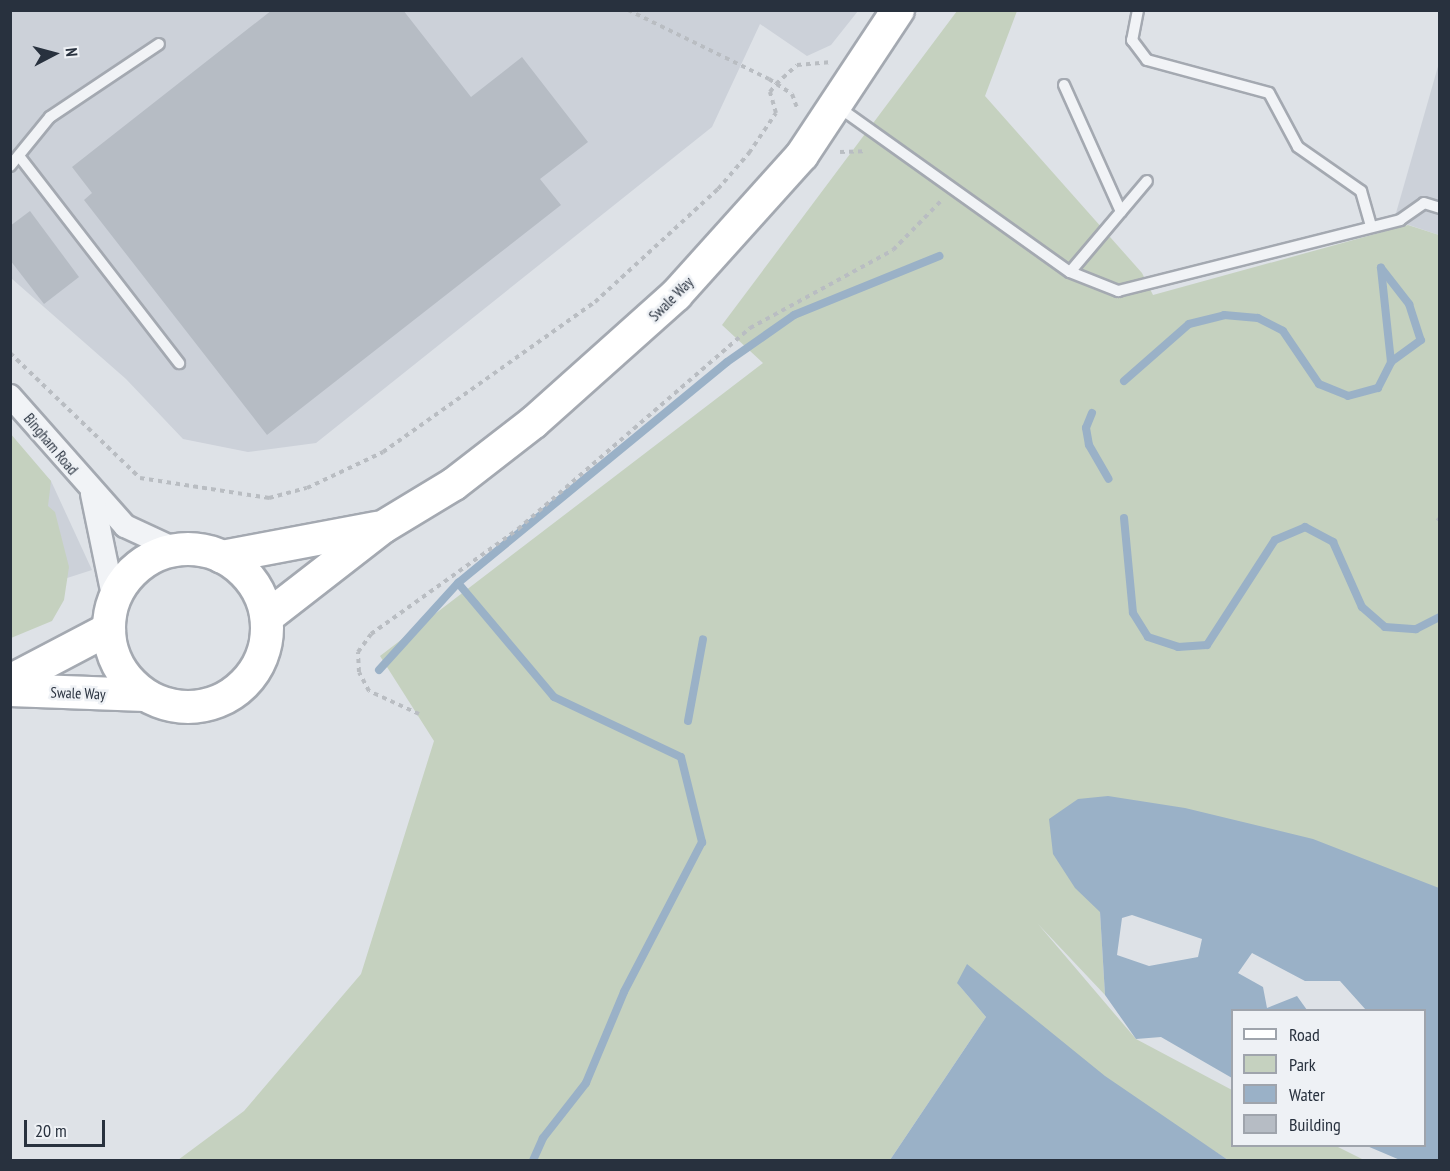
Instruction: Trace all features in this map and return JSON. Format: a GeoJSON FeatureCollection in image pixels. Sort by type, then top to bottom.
{"type":"FeatureCollection","features":[{"type":"Feature","properties":{"kind":"street","name":"Swale Way"},"geometry":{"type":"LineString","coordinates":[[267,617],[383,527],[454,484],[592,374],[676,295],[776,188],[837,106],[898,10]]}},
{"type":"Feature","properties":{"kind":"street","name":"Bingham Road"},"geometry":{"type":"LineString","coordinates":[[10,396],[92,493],[125,526],[177,550]]}},
{"type":"Feature","properties":{"kind":"street","name":"Bingham Road"},"geometry":{"type":"LineString","coordinates":[[92,493],[111,615]]}},
{"type":"Feature","properties":{"kind":"street","name":"Swale Way"},"geometry":{"type":"LineString","coordinates":[[222,557],[383,527]]}},
{"type":"Feature","properties":{"kind":"street"},"geometry":{"type":"LineString","coordinates":[[177,550],[222,557],[244,572],[267,617],[266,643],[257,667],[227,697],[194,708],[169,706],[145,695],[122,670],[111,615],[138,566],[177,550]]}},
{"type":"Feature","properties":{"kind":"street","name":"Swale Way"},"geometry":{"type":"LineString","coordinates":[[10,681],[111,615]]}},
{"type":"Feature","properties":{"kind":"street","name":"Swale Way"},"geometry":{"type":"LineString","coordinates":[[10,690],[145,695]]}},
{"type":"Feature","properties":{"kind":"lane"},"geometry":{"type":"LineString","coordinates":[[1138,10],[1132,40],[1147,60],[1269,93],[1298,147],[1361,191],[1371,226]]}},
{"type":"Feature","properties":{"kind":"lane"},"geometry":{"type":"LineString","coordinates":[[10,166],[50,117],[159,44]]}},
{"type":"Feature","properties":{"kind":"lane"},"geometry":{"type":"LineString","coordinates":[[1064,85],[1120,213]]}},
{"type":"Feature","properties":{"kind":"lane"},"geometry":{"type":"LineString","coordinates":[[837,106],[1070,272],[1118,291],[1400,220],[1424,203],[1440,208]]}},
{"type":"Feature","properties":{"kind":"lane"},"geometry":{"type":"LineString","coordinates":[[18,156],[179,363]]}},
{"type":"Feature","properties":{"kind":"lane"},"geometry":{"type":"LineString","coordinates":[[1070,272],[1147,181]]}},
{"type":"Feature","properties":{"kind":"path"},"geometry":{"type":"LineString","coordinates":[[628,10],[777,84]]}},
{"type":"Feature","properties":{"kind":"path"},"geometry":{"type":"LineString","coordinates":[[10,352],[140,478],[269,498],[307,488],[383,452],[595,302],[718,189],[749,153],[776,113],[770,92],[777,84],[797,65],[819,65],[837,55]]}},
{"type":"Feature","properties":{"kind":"path"},"geometry":{"type":"LineString","coordinates":[[835,154],[865,151],[883,161],[900,151]]}},
{"type":"Feature","properties":{"kind":"path"},"geometry":{"type":"LineString","coordinates":[[419,714],[369,691],[359,672],[358,652],[371,634],[518,529],[750,328],[893,250],[952,189]]}},
{"type":"Feature","properties":{"kind":"shaded area"},"geometry":{"type":"Polygon","coordinates":[[[11,11],[858,11],[831,45],[807,56],[760,24],[712,127],[316,443],[248,452],[183,439],[126,379],[11,278],[11,11]]]}},
{"type":"Feature","properties":{"kind":"shaded area"},"geometry":{"type":"Polygon","coordinates":[[[1439,63],[1439,235],[1394,220],[1439,63]]]}},
{"type":"Feature","properties":{"kind":"shaded area"},"geometry":{"type":"Polygon","coordinates":[[[10,441],[51,481],[92,570],[11,596],[10,441]]]}},
{"type":"Feature","properties":{"kind":"green space"},"geometry":{"type":"Polygon","coordinates":[[[957,11],[1017,11],[985,96],[1142,273],[1153,295],[1408,225],[1439,235],[1439,892],[1100,912],[1105,995],[1038,924],[1136,1039],[1231,1089],[1231,1147],[1338,1147],[1364,1160],[1228,1160],[958,984],[986,1017],[890,1160],[178,1160],[244,1111],[361,974],[434,741],[380,656],[763,363],[722,325],[957,11]]]}},
{"type":"Feature","properties":{"kind":"green space"},"geometry":{"type":"Polygon","coordinates":[[[10,433],[51,481],[48,506],[55,512],[69,567],[64,600],[52,621],[11,638],[10,433]]]}},
{"type":"Feature","properties":{"kind":"water"},"geometry":{"type":"Polygon","coordinates":[[[1108,796],[1185,808],[1313,839],[1439,888],[1439,1160],[1400,1160],[1369,1147],[1426,1147],[1426,1009],[1365,1009],[1340,981],[1305,981],[1252,953],[1238,973],[1263,987],[1267,1008],[1297,996],[1306,1009],[1231,1009],[1231,1077],[1161,1037],[1136,1039],[1105,995],[1100,912],[1075,888],[1053,854],[1049,819],[1078,799],[1108,796]],[[1132,915],[1122,918],[1117,955],[1149,966],[1198,957],[1202,939],[1132,915]]]}},
{"type":"Feature","properties":{"kind":"water"},"geometry":{"type":"Polygon","coordinates":[[[967,964],[1105,1076],[1228,1160],[890,1160],[986,1017],[957,983],[967,964]]]}},
{"type":"Feature","properties":{"kind":"building"},"geometry":{"type":"Polygon","coordinates":[[[272,10],[403,10],[471,97],[522,57],[588,142],[540,179],[561,205],[267,435],[84,200],[92,193],[72,167],[272,10]]]}},
{"type":"Feature","properties":{"kind":"building"},"geometry":{"type":"Polygon","coordinates":[[[30,211],[79,277],[44,304],[10,260],[10,226],[30,211]]]}},
{"type":"Feature","properties":{"kind":"waterway"},"geometry":{"type":"LineString","coordinates":[[379,670],[458,583],[727,362],[794,315],[939,256]]}},
{"type":"Feature","properties":{"kind":"waterway"},"geometry":{"type":"LineString","coordinates":[[1124,381],[1189,324],[1224,315],[1258,318],[1283,331],[1319,384],[1348,396],[1378,388],[1391,362],[1381,268],[1409,304],[1421,340],[1391,362]]}},
{"type":"Feature","properties":{"kind":"waterway"},"geometry":{"type":"LineString","coordinates":[[1092,413],[1086,428],[1089,445],[1109,479]]}},
{"type":"Feature","properties":{"kind":"waterway"},"geometry":{"type":"LineString","coordinates":[[1124,518],[1133,613],[1148,637],[1178,647],[1207,645],[1275,540],[1305,527],[1333,542],[1362,607],[1385,627],[1416,629],[1440,617]]}},
{"type":"Feature","properties":{"kind":"waterway"},"geometry":{"type":"LineString","coordinates":[[458,583],[554,697],[681,757],[702,842],[624,992],[586,1083],[543,1138],[533,1160]]}},
{"type":"Feature","properties":{"kind":"waterway"},"geometry":{"type":"LineString","coordinates":[[688,721],[703,639]]}}]}
